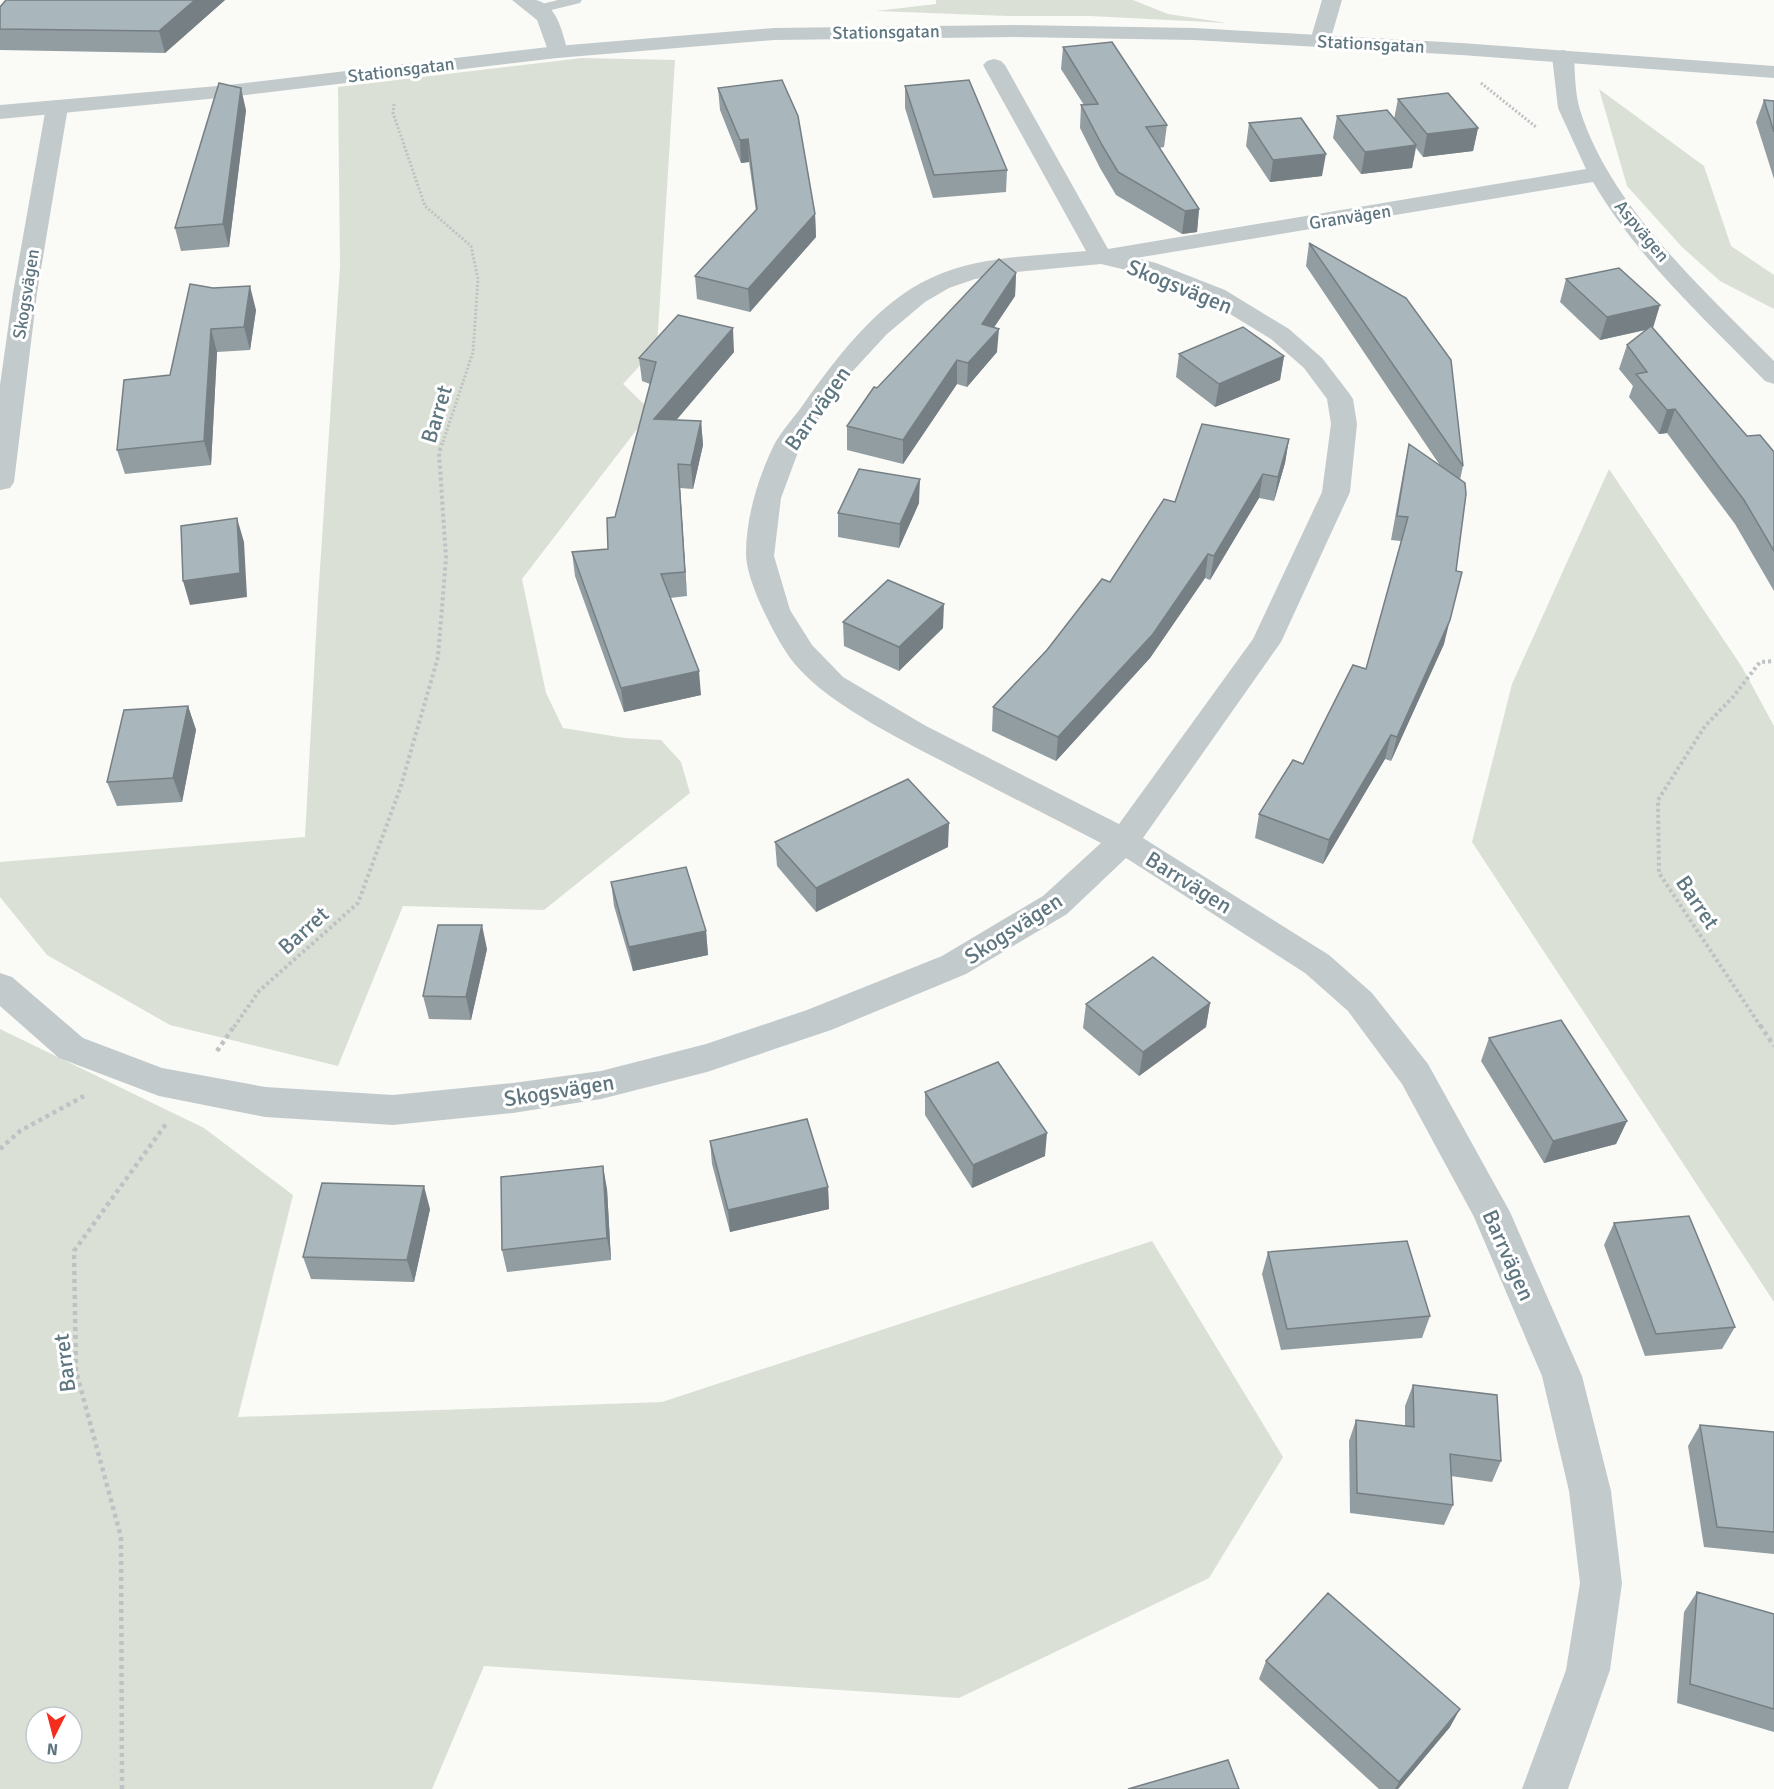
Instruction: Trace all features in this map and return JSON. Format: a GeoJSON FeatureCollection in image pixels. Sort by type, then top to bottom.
{"type":"FeatureCollection","features":[{"type":"Feature","properties":{"kind":"street"},"geometry":{"type":"LineString","coordinates":[[1320,41],[1332,0]]}},
{"type":"Feature","properties":{"kind":"street"},"geometry":{"type":"LineString","coordinates":[[530,4],[549,21],[557,52]]}},
{"type":"Feature","properties":{"kind":"street","name":"Stationsgatan"},"geometry":{"type":"LineString","coordinates":[[0,112],[229,90],[557,52],[774,34],[927,31],[1100,32],[1461,49],[1774,72]]}},
{"type":"Feature","properties":{"kind":"street","name":"Aspvägen"},"geometry":{"type":"LineString","coordinates":[[1563,56],[1570,113],[1599,174],[1618,205],[1639,231],[1774,376]]}},
{"type":"Feature","properties":{"kind":"street","name":"Skogsvägen"},"geometry":{"type":"LineString","coordinates":[[0,986],[71,1048],[159,1082],[265,1102],[393,1110],[513,1098],[601,1085],[707,1058],[819,1020],[954,965],[1055,905],[1124,841],[1266,642],[1336,492],[1344,424],[1340,399],[1313,363],[1280,334],[1216,295],[1147,268],[1101,256],[994,65]]}},
{"type":"Feature","properties":{"kind":"street","name":"Skogsvägen"},"geometry":{"type":"LineString","coordinates":[[0,482],[25,293],[57,107]]}},
{"type":"Feature","properties":{"kind":"street","name":"Granvägen"},"geometry":{"type":"LineString","coordinates":[[1101,256],[1599,174]]}},
{"type":"Feature","properties":{"kind":"street","name":"Barrvägen"},"geometry":{"type":"LineString","coordinates":[[1101,256],[970,273],[940,283],[916,297],[878,329],[841,369],[788,444],[767,498],[760,556],[776,610],[801,652],[832,684],[915,734],[1124,841],[1317,964],[1360,1002],[1415,1074],[1491,1212],[1562,1376],[1590,1491],[1600,1583],[1588,1670],[1545,1789]]}},
{"type":"Feature","properties":{"kind":"lane"},"geometry":{"type":"LineString","coordinates":[[530,4],[575,0]]}},
{"type":"Feature","properties":{"kind":"path"},"geometry":{"type":"LineString","coordinates":[[1461,49],[1482,87],[1536,127]]}},
{"type":"Feature","properties":{"kind":"path","name":"Barret"},"geometry":{"type":"LineString","coordinates":[[122,1789],[122,1537],[76,1371],[74,1251],[259,991],[358,903],[400,789],[438,657],[446,558],[439,453],[473,352],[478,279],[471,246],[424,206],[393,112],[395,71]]}},
{"type":"Feature","properties":{"kind":"path","name":"Barret"},"geometry":{"type":"LineString","coordinates":[[1774,661],[1760,662],[1733,697],[1705,726],[1658,800],[1659,873],[1774,1046]]}},
{"type":"Feature","properties":{"kind":"path"},"geometry":{"type":"LineString","coordinates":[[0,1149],[20,1131],[129,1071]]}},
{"type":"Feature","properties":{"kind":"shaded area"},"geometry":{"type":"Polygon","coordinates":[[[936,0],[1133,0],[1168,14],[1227,23],[1090,16],[1008,16],[876,11],[936,4],[936,0]]]}},
{"type":"Feature","properties":{"kind":"shaded area"},"geometry":{"type":"Polygon","coordinates":[[[582,58],[675,60],[657,347],[623,384],[651,411],[522,579],[546,693],[563,728],[625,738],[661,740],[681,762],[690,793],[544,910],[403,906],[338,1066],[170,1025],[47,955],[0,897],[0,862],[305,837],[340,266],[338,87],[582,58]]]}},
{"type":"Feature","properties":{"kind":"shaded area"},"geometry":{"type":"Polygon","coordinates":[[[1599,89],[1704,166],[1731,246],[1774,275],[1774,309],[1720,281],[1682,247],[1627,186],[1599,89]]]}},
{"type":"Feature","properties":{"kind":"shaded area"},"geometry":{"type":"Polygon","coordinates":[[[1609,469],[1742,667],[1774,726],[1774,1302],[1472,842],[1512,684],[1609,469]]]}},
{"type":"Feature","properties":{"kind":"shaded area"},"geometry":{"type":"Polygon","coordinates":[[[0,1029],[204,1128],[293,1195],[238,1417],[662,1402],[1152,1241],[1283,1457],[1209,1578],[959,1698],[484,1666],[432,1789],[0,1789],[0,1029]]]}},
{"type":"Feature","properties":{"kind":"building"},"geometry":{"type":"Polygon","coordinates":[[[6,0],[195,0],[159,31],[0,29],[0,7],[6,0]]]}},
{"type":"Feature","properties":{"kind":"building"},"geometry":{"type":"Polygon","coordinates":[[[1112,42],[1167,125],[1146,127],[1199,209],[1185,211],[1118,172],[1081,105],[1098,104],[1063,47],[1112,42]]]}},
{"type":"Feature","properties":{"kind":"building"},"geometry":{"type":"Polygon","coordinates":[[[782,80],[798,116],[815,214],[748,289],[695,276],[757,209],[748,139],[740,140],[718,88],[782,80]]]}},
{"type":"Feature","properties":{"kind":"building"},"geometry":{"type":"Polygon","coordinates":[[[969,80],[1007,170],[934,175],[905,86],[969,80]]]}},
{"type":"Feature","properties":{"kind":"building"},"geometry":{"type":"Polygon","coordinates":[[[219,83],[241,88],[223,224],[175,228],[219,83]]]}},
{"type":"Feature","properties":{"kind":"building"},"geometry":{"type":"Polygon","coordinates":[[[1448,93],[1478,128],[1427,134],[1398,99],[1448,93]]]}},
{"type":"Feature","properties":{"kind":"building"},"geometry":{"type":"Polygon","coordinates":[[[1764,100],[1774,101],[1774,132],[1764,100]]]}},
{"type":"Feature","properties":{"kind":"building"},"geometry":{"type":"Polygon","coordinates":[[[1387,110],[1416,145],[1365,152],[1337,116],[1387,110]]]}},
{"type":"Feature","properties":{"kind":"building"},"geometry":{"type":"Polygon","coordinates":[[[1301,118],[1326,154],[1273,160],[1249,123],[1301,118]]]}},
{"type":"Feature","properties":{"kind":"building"},"geometry":{"type":"Polygon","coordinates":[[[1309,243],[1406,298],[1451,360],[1463,466],[1309,243]]]}},
{"type":"Feature","properties":{"kind":"building"},"geometry":{"type":"Polygon","coordinates":[[[999,259],[1016,273],[982,324],[999,329],[968,363],[957,360],[903,440],[847,426],[874,387],[877,388],[999,259]]]}},
{"type":"Feature","properties":{"kind":"building"},"geometry":{"type":"Polygon","coordinates":[[[1619,268],[1660,305],[1607,317],[1566,279],[1619,268]]]}},
{"type":"Feature","properties":{"kind":"building"},"geometry":{"type":"Polygon","coordinates":[[[190,284],[213,288],[250,286],[244,327],[211,329],[204,441],[117,450],[124,380],[170,375],[190,284]]]}},
{"type":"Feature","properties":{"kind":"building"},"geometry":{"type":"Polygon","coordinates":[[[678,315],[733,328],[654,419],[701,421],[691,465],[678,464],[685,572],[661,574],[699,671],[621,688],[572,552],[608,549],[607,518],[615,517],[656,362],[639,358],[678,315]]]}},
{"type":"Feature","properties":{"kind":"building"},"geometry":{"type":"Polygon","coordinates":[[[1651,326],[1747,436],[1760,435],[1774,452],[1774,551],[1744,500],[1675,409],[1667,410],[1636,374],[1647,372],[1627,345],[1651,326]]]}},
{"type":"Feature","properties":{"kind":"building"},"geometry":{"type":"Polygon","coordinates":[[[1243,327],[1284,356],[1219,384],[1179,354],[1243,327]]]}},
{"type":"Feature","properties":{"kind":"building"},"geometry":{"type":"Polygon","coordinates":[[[1202,424],[1289,439],[1278,477],[1263,474],[1214,556],[1208,554],[1153,634],[1058,737],[993,707],[1047,650],[1102,579],[1110,582],[1164,499],[1175,502],[1202,424]]]}},
{"type":"Feature","properties":{"kind":"building"},"geometry":{"type":"Polygon","coordinates":[[[1409,444],[1465,483],[1466,494],[1456,571],[1462,572],[1450,620],[1397,737],[1391,735],[1329,840],[1259,814],[1293,760],[1303,764],[1353,665],[1366,669],[1408,517],[1397,516],[1409,444]]]}},
{"type":"Feature","properties":{"kind":"building"},"geometry":{"type":"Polygon","coordinates":[[[859,469],[920,479],[900,524],[838,513],[859,469]]]}},
{"type":"Feature","properties":{"kind":"building"},"geometry":{"type":"Polygon","coordinates":[[[237,518],[240,573],[183,581],[181,526],[237,518]]]}},
{"type":"Feature","properties":{"kind":"building"},"geometry":{"type":"Polygon","coordinates":[[[888,580],[944,604],[899,647],[843,622],[888,580]]]}},
{"type":"Feature","properties":{"kind":"building"},"geometry":{"type":"Polygon","coordinates":[[[188,706],[173,778],[107,782],[124,710],[188,706]]]}},
{"type":"Feature","properties":{"kind":"building"},"geometry":{"type":"Polygon","coordinates":[[[908,779],[949,823],[816,888],[775,842],[908,779]]]}},
{"type":"Feature","properties":{"kind":"building"},"geometry":{"type":"Polygon","coordinates":[[[686,867],[706,931],[629,947],[611,882],[686,867]]]}},
{"type":"Feature","properties":{"kind":"building"},"geometry":{"type":"Polygon","coordinates":[[[438,925],[482,925],[466,997],[423,996],[438,925]]]}},
{"type":"Feature","properties":{"kind":"building"},"geometry":{"type":"Polygon","coordinates":[[[1153,957],[1210,1003],[1143,1052],[1086,1004],[1153,957]]]}},
{"type":"Feature","properties":{"kind":"building"},"geometry":{"type":"Polygon","coordinates":[[[1561,1020],[1627,1121],[1553,1141],[1489,1038],[1561,1020]]]}},
{"type":"Feature","properties":{"kind":"building"},"geometry":{"type":"Polygon","coordinates":[[[998,1062],[1047,1133],[973,1165],[925,1092],[998,1062]]]}},
{"type":"Feature","properties":{"kind":"building"},"geometry":{"type":"Polygon","coordinates":[[[807,1119],[828,1187],[728,1210],[710,1141],[807,1119]]]}},
{"type":"Feature","properties":{"kind":"building"},"geometry":{"type":"Polygon","coordinates":[[[603,1166],[607,1238],[502,1250],[501,1177],[603,1166]]]}},
{"type":"Feature","properties":{"kind":"building"},"geometry":{"type":"Polygon","coordinates":[[[322,1183],[424,1186],[407,1260],[303,1257],[322,1183]]]}},
{"type":"Feature","properties":{"kind":"building"},"geometry":{"type":"Polygon","coordinates":[[[1689,1216],[1735,1327],[1656,1334],[1614,1223],[1689,1216]]]}},
{"type":"Feature","properties":{"kind":"building"},"geometry":{"type":"Polygon","coordinates":[[[1407,1241],[1430,1316],[1287,1329],[1268,1252],[1407,1241]]]}},
{"type":"Feature","properties":{"kind":"building"},"geometry":{"type":"Polygon","coordinates":[[[1413,1385],[1497,1395],[1501,1461],[1450,1454],[1453,1505],[1357,1493],[1356,1420],[1414,1427],[1413,1385]]]}},
{"type":"Feature","properties":{"kind":"building"},"geometry":{"type":"Polygon","coordinates":[[[1700,1425],[1774,1432],[1774,1532],[1717,1527],[1700,1425]]]}},
{"type":"Feature","properties":{"kind":"building"},"geometry":{"type":"Polygon","coordinates":[[[1697,1592],[1774,1614],[1774,1709],[1690,1684],[1697,1592]]]}},
{"type":"Feature","properties":{"kind":"building"},"geometry":{"type":"Polygon","coordinates":[[[1328,1593],[1460,1709],[1399,1782],[1266,1661],[1328,1593]]]}},
{"type":"Feature","properties":{"kind":"building"},"geometry":{"type":"Polygon","coordinates":[[[1228,1760],[1239,1789],[1128,1789],[1228,1760]]]}}]}
